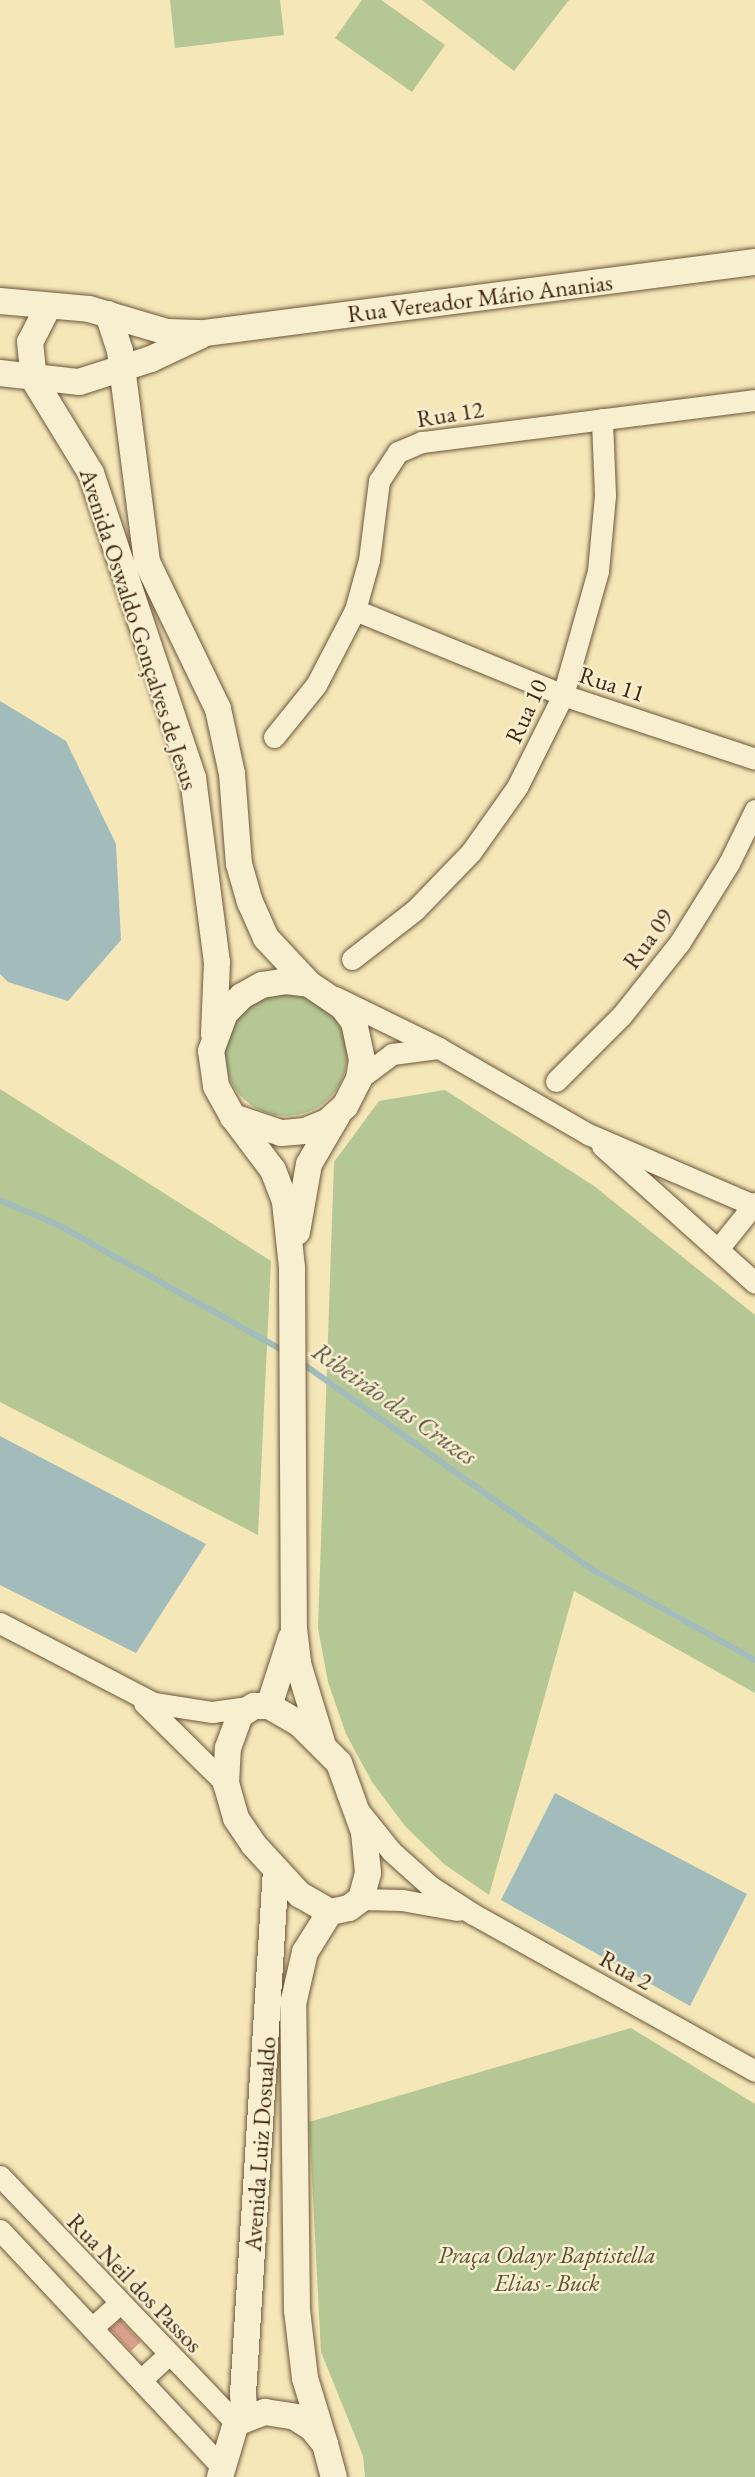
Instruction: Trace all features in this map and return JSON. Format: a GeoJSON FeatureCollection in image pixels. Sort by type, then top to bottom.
{"type":"FeatureCollection","features":[{"type":"Feature","properties":{"kind":"street","name":"Rua Vereador Mário Ananias"},"geometry":{"type":"LineString","coordinates":[[0,301],[108,314],[167,332],[205,333],[755,262]]}},
{"type":"Feature","properties":{"kind":"street"},"geometry":{"type":"LineString","coordinates":[[0,373],[34,381],[30,342],[48,307]]}},
{"type":"Feature","properties":{"kind":"street","name":"Avenida Oswaldo Gonçalves de Jesus"},"geometry":{"type":"LineString","coordinates":[[108,314],[123,368],[147,562],[218,709],[232,774],[239,864],[250,903],[266,938],[318,988],[439,1048],[588,1134],[753,1205]]}},
{"type":"Feature","properties":{"kind":"street","name":"Rua Vereador Mário Ananias"},"geometry":{"type":"LineString","coordinates":[[34,381],[79,382],[123,368],[205,333]]}},
{"type":"Feature","properties":{"kind":"street","name":"Avenida Oswaldo Gonçalves de Jesus"},"geometry":{"type":"LineString","coordinates":[[34,381],[91,472],[193,778],[217,962],[214,1034]]}},
{"type":"Feature","properties":{"kind":"street","name":"Rua 12"},"geometry":{"type":"LineString","coordinates":[[274,737],[316,685],[355,610],[369,560],[379,481],[398,452],[422,442],[755,400]]}},
{"type":"Feature","properties":{"kind":"street","name":"Rua 10"},"geometry":{"type":"LineString","coordinates":[[352,959],[415,910],[471,852],[518,787],[563,695],[598,570],[605,495],[602,419]]}},
{"type":"Feature","properties":{"kind":"street","name":"Rua 11"},"geometry":{"type":"LineString","coordinates":[[355,610],[563,695],[755,759]]}},
{"type":"Feature","properties":{"kind":"street","name":"Rua 09"},"geometry":{"type":"LineString","coordinates":[[556,1081],[622,1015],[680,942],[729,863],[755,810]]}},
{"type":"Feature","properties":{"kind":"street"},"geometry":{"type":"LineString","coordinates":[[292,1268],[309,1164],[359,1080],[362,1060],[354,1022],[318,988],[286,981],[262,985],[225,1013],[214,1034],[212,1069],[232,1117],[273,1170],[285,1202],[292,1268],[294,1629],[299,1667],[322,1742]]}},
{"type":"Feature","properties":{"kind":"street"},"geometry":{"type":"LineString","coordinates":[[359,1080],[392,1054],[439,1048]]}},
{"type":"Feature","properties":{"kind":"street"},"geometry":{"type":"LineString","coordinates":[[232,1117],[281,1133],[305,1131],[327,1122],[345,1106]]}},
{"type":"Feature","properties":{"kind":"street","name":"Avenida Oswaldo Gonçalves de Jesus"},"geometry":{"type":"LineString","coordinates":[[588,1134],[755,1283]]}},
{"type":"Feature","properties":{"kind":"street"},"geometry":{"type":"LineString","coordinates":[[718,1249],[753,1205]]}},
{"type":"Feature","properties":{"kind":"street"},"geometry":{"type":"LineString","coordinates":[[0,1623],[123,1685],[179,1710],[212,1712],[262,1706],[322,1742],[339,1763],[358,1810],[368,1873],[361,1899],[330,1912],[300,1894],[276,1870],[236,1818],[226,1784],[233,1731],[240,1715],[262,1706],[294,1629]]}},
{"type":"Feature","properties":{"kind":"street"},"geometry":{"type":"LineString","coordinates":[[123,1685],[168,1723],[226,1784]]}},
{"type":"Feature","properties":{"kind":"street","name":"Rua 2"},"geometry":{"type":"LineString","coordinates":[[358,1810],[391,1851],[430,1886],[473,1914],[755,2071]]}},
{"type":"Feature","properties":{"kind":"street","name":"Avenida Luiz Dosualdo"},"geometry":{"type":"LineString","coordinates":[[241,2420],[276,1870]]}},
{"type":"Feature","properties":{"kind":"street","name":"Rua 2"},"geometry":{"type":"LineString","coordinates":[[361,1899],[438,1905],[473,1914]]}},
{"type":"Feature","properties":{"kind":"street","name":"Avenida Luiz Dosualdo"},"geometry":{"type":"LineString","coordinates":[[330,1912],[305,1952],[293,2004],[297,2310],[305,2378],[334,2477]]}},
{"type":"Feature","properties":{"kind":"street","name":"Rua Neil dos Passos"},"geometry":{"type":"LineString","coordinates":[[0,2176],[169,2354],[241,2420]]}},
{"type":"Feature","properties":{"kind":"street"},"geometry":{"type":"LineString","coordinates":[[0,2230],[141,2380],[220,2471],[241,2420],[265,2412],[295,2417],[325,2444]]}},
{"type":"Feature","properties":{"kind":"street"},"geometry":{"type":"LineString","coordinates":[[92,2328],[120,2304]]}},
{"type":"Feature","properties":{"kind":"street"},"geometry":{"type":"LineString","coordinates":[[141,2380],[169,2354]]}},
{"type":"Feature","properties":{"kind":"green space"},"geometry":{"type":"Polygon","coordinates":[[[170,0],[280,0],[284,35],[175,48],[170,0]]]}},
{"type":"Feature","properties":{"kind":"green space"},"geometry":{"type":"Polygon","coordinates":[[[362,0],[381,0],[445,45],[412,92],[335,38],[362,0]]]}},
{"type":"Feature","properties":{"kind":"green space"},"geometry":{"type":"Polygon","coordinates":[[[422,0],[569,0],[514,71],[422,0]]]}},
{"type":"Feature","properties":{"kind":"green space"},"geometry":{"type":"Polygon","coordinates":[[[286,994],[309,999],[320,1004],[329,1012],[337,1021],[342,1032],[347,1055],[342,1078],[337,1089],[329,1098],[320,1106],[309,1111],[286,1116],[263,1111],[252,1106],[243,1098],[235,1089],[230,1078],[225,1055],[230,1032],[235,1021],[243,1012],[252,1004],[263,999],[286,994]]]}},
{"type":"Feature","properties":{"kind":"green space"},"geometry":{"type":"Polygon","coordinates":[[[0,1089],[271,1261],[258,1535],[0,1402],[0,1089]]]}},
{"type":"Feature","properties":{"kind":"green space"},"geometry":{"type":"Polygon","coordinates":[[[445,1090],[594,1186],[755,1315],[755,1693],[574,1591],[489,1895],[444,1864],[405,1826],[372,1782],[346,1734],[328,1682],[318,1628],[334,1162],[379,1101],[445,1090]]]}},
{"type":"Feature","properties":{"kind":"green space","name":"Praça Odayr Baptistella Elias - Buck"},"geometry":{"type":"Polygon","coordinates":[[[631,2028],[755,2104],[755,2477],[365,2477],[363,2456],[321,2352],[309,2122],[631,2028]]]}},
{"type":"Feature","properties":{"kind":"water"},"geometry":{"type":"Polygon","coordinates":[[[0,701],[66,741],[116,844],[121,940],[68,1001],[8,982],[0,974],[0,701]]]}},
{"type":"Feature","properties":{"kind":"water"},"geometry":{"type":"Polygon","coordinates":[[[0,1436],[206,1544],[136,1653],[0,1585],[0,1436]]]}},
{"type":"Feature","properties":{"kind":"water"},"geometry":{"type":"Polygon","coordinates":[[[555,1793],[747,1894],[690,2006],[501,1900],[555,1793]]]}},
{"type":"Feature","properties":{"kind":"building"},"geometry":{"type":"Polygon","coordinates":[[[120,2320],[141,2342],[131,2351],[110,2329],[120,2320]]]}},
{"type":"Feature","properties":{"kind":"waterway","name":"Ribeirão das Cruzes"},"geometry":{"type":"LineString","coordinates":[[0,1200],[62,1227],[286,1352]]}},
{"type":"Feature","properties":{"kind":"waterway","name":"Ribeirão das Cruzes"},"geometry":{"type":"LineString","coordinates":[[299,1361],[595,1571],[755,1660]]}}]}
